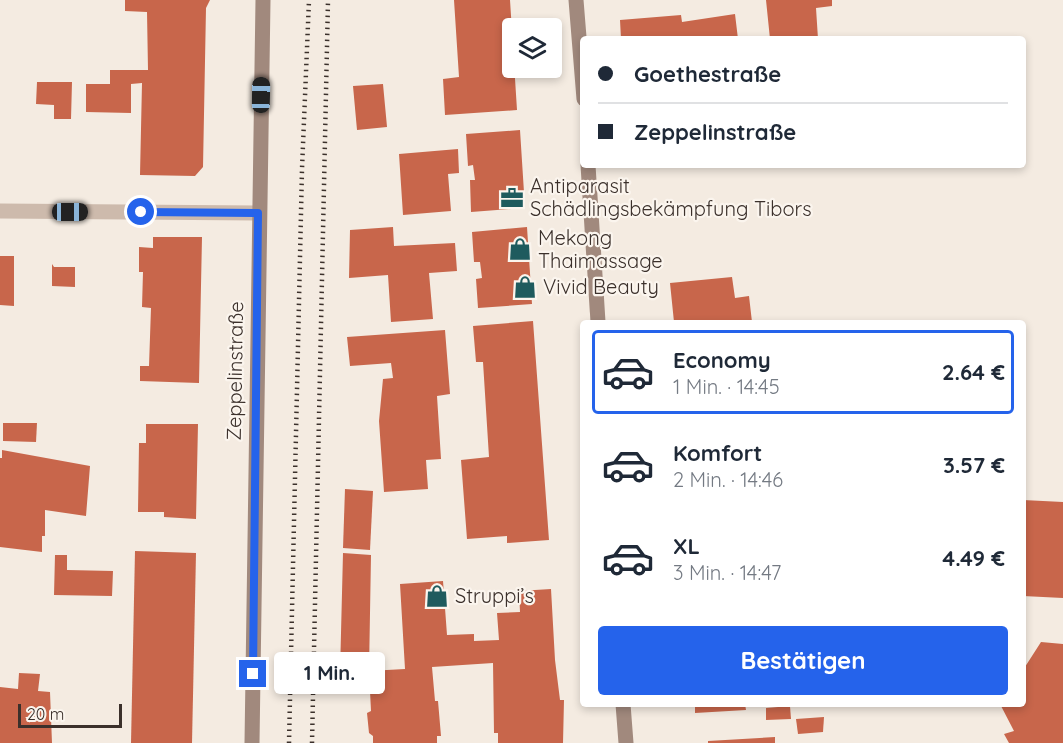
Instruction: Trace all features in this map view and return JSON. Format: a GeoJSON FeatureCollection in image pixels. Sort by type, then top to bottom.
{"type":"FeatureCollection","features":[{"type":"Feature","properties":{"kind":"main road","name":"Zeppelinstraße"},"geometry":{"type":"LineString","coordinates":[[252,743],[258,213],[263,0]]}},
{"type":"Feature","properties":{"kind":"main road"},"geometry":{"type":"LineString","coordinates":[[576,0],[580,50]]}},
{"type":"Feature","properties":{"kind":"main road"},"geometry":{"type":"LineString","coordinates":[[588,168],[598,320]]}},
{"type":"Feature","properties":{"kind":"main road"},"geometry":{"type":"LineString","coordinates":[[623,707],[626,743]]}},
{"type":"Feature","properties":{"kind":"street"},"geometry":{"type":"LineString","coordinates":[[0,212],[258,213]]}},
{"type":"Feature","properties":{"kind":"building"},"geometry":{"type":"Polygon","coordinates":[[[125,0],[210,0],[206,8],[203,167],[195,176],[140,175],[142,83],[131,84],[131,113],[86,112],[86,84],[110,84],[110,70],[148,70],[147,12],[125,11],[125,0]]]}},
{"type":"Feature","properties":{"kind":"building"},"geometry":{"type":"Polygon","coordinates":[[[454,0],[510,0],[511,18],[502,18],[502,78],[515,78],[517,110],[445,115],[443,79],[459,77],[454,0]]]}},
{"type":"Feature","properties":{"kind":"building"},"geometry":{"type":"Polygon","coordinates":[[[766,0],[832,0],[832,6],[816,8],[818,36],[770,36],[766,0]]]}},
{"type":"Feature","properties":{"kind":"building"},"geometry":{"type":"Polygon","coordinates":[[[735,14],[738,36],[621,36],[620,20],[681,15],[682,22],[735,14]]]}},
{"type":"Feature","properties":{"kind":"building"},"geometry":{"type":"Polygon","coordinates":[[[37,82],[72,82],[71,119],[54,119],[54,105],[36,104],[37,82]]]}},
{"type":"Feature","properties":{"kind":"building"},"geometry":{"type":"Polygon","coordinates":[[[383,84],[387,127],[357,130],[353,86],[383,84]]]}},
{"type":"Feature","properties":{"kind":"building"},"geometry":{"type":"Polygon","coordinates":[[[520,130],[525,208],[471,212],[470,180],[475,180],[473,165],[468,166],[466,134],[520,130]]]}},
{"type":"Feature","properties":{"kind":"building"},"geometry":{"type":"Polygon","coordinates":[[[458,149],[459,173],[448,174],[451,211],[403,215],[399,154],[458,149]]]}},
{"type":"Feature","properties":{"kind":"building"},"geometry":{"type":"Polygon","coordinates":[[[393,227],[394,246],[455,243],[457,271],[429,273],[433,319],[391,322],[388,275],[349,278],[350,230],[393,227]]]}},
{"type":"Feature","properties":{"kind":"building"},"geometry":{"type":"Polygon","coordinates":[[[527,227],[532,304],[478,308],[476,279],[482,278],[480,262],[474,262],[472,232],[527,227]]]}},
{"type":"Feature","properties":{"kind":"building"},"geometry":{"type":"Polygon","coordinates":[[[153,237],[202,237],[199,383],[140,381],[140,366],[149,366],[151,308],[142,307],[143,272],[139,272],[139,247],[153,248],[153,237]]]}},
{"type":"Feature","properties":{"kind":"building"},"geometry":{"type":"Polygon","coordinates":[[[0,256],[14,256],[14,306],[0,305],[0,256]]]}},
{"type":"Feature","properties":{"kind":"building"},"geometry":{"type":"Polygon","coordinates":[[[52,264],[54,267],[75,267],[75,287],[52,286],[52,264]]]}},
{"type":"Feature","properties":{"kind":"building"},"geometry":{"type":"Polygon","coordinates":[[[732,277],[735,298],[749,296],[752,320],[674,320],[670,283],[732,277]]]}},
{"type":"Feature","properties":{"kind":"building"},"geometry":{"type":"Polygon","coordinates":[[[533,321],[549,540],[507,543],[507,536],[467,539],[461,460],[489,457],[483,362],[476,362],[473,326],[533,321]]]}},
{"type":"Feature","properties":{"kind":"building"},"geometry":{"type":"Polygon","coordinates":[[[445,330],[450,394],[437,396],[441,459],[426,460],[428,489],[384,492],[379,421],[383,379],[393,378],[391,363],[350,366],[347,337],[445,330]]]}},
{"type":"Feature","properties":{"kind":"building"},"geometry":{"type":"Polygon","coordinates":[[[3,423],[37,423],[36,442],[3,441],[3,423]]]}},
{"type":"Feature","properties":{"kind":"building"},"geometry":{"type":"Polygon","coordinates":[[[146,424],[198,424],[196,519],[164,517],[164,512],[138,512],[139,443],[146,443],[146,424]]]}},
{"type":"Feature","properties":{"kind":"building"},"geometry":{"type":"Polygon","coordinates":[[[2,450],[90,466],[86,516],[45,510],[45,536],[42,536],[42,552],[0,547],[0,458],[2,458],[2,450]]]}},
{"type":"Feature","properties":{"kind":"building"},"geometry":{"type":"Polygon","coordinates":[[[345,489],[373,491],[370,550],[343,548],[345,489]]]}},
{"type":"Feature","properties":{"kind":"building"},"geometry":{"type":"Polygon","coordinates":[[[1026,500],[1063,502],[1063,598],[1026,596],[1026,500]]]}},
{"type":"Feature","properties":{"kind":"building"},"geometry":{"type":"Polygon","coordinates":[[[135,551],[196,553],[192,743],[131,743],[135,551]]]}},
{"type":"Feature","properties":{"kind":"building"},"geometry":{"type":"Polygon","coordinates":[[[343,553],[371,555],[369,671],[340,673],[343,553]]]}},
{"type":"Feature","properties":{"kind":"building"},"geometry":{"type":"Polygon","coordinates":[[[55,555],[67,555],[67,570],[113,571],[112,596],[54,595],[55,555]]]}},
{"type":"Feature","properties":{"kind":"building"},"geometry":{"type":"Polygon","coordinates":[[[443,581],[447,635],[474,634],[474,641],[499,640],[497,613],[520,612],[519,591],[551,589],[555,660],[560,700],[564,700],[563,743],[498,743],[498,733],[494,733],[493,663],[432,667],[441,736],[437,736],[437,743],[373,743],[373,736],[369,733],[367,713],[371,711],[369,671],[405,669],[400,584],[443,581]]]}},
{"type":"Feature","properties":{"kind":"building"},"geometry":{"type":"Polygon","coordinates":[[[1041,642],[1063,644],[1063,743],[1009,743],[1004,734],[1014,731],[1002,707],[1026,707],[1026,665],[1041,642]]]}},
{"type":"Feature","properties":{"kind":"building"},"geometry":{"type":"Polygon","coordinates":[[[19,673],[40,674],[38,691],[50,692],[52,743],[0,743],[0,687],[18,689],[19,673]]]}},
{"type":"Feature","properties":{"kind":"building"},"geometry":{"type":"Polygon","coordinates":[[[695,707],[746,707],[746,710],[695,713],[695,707]]]}},
{"type":"Feature","properties":{"kind":"building"},"geometry":{"type":"Polygon","coordinates":[[[790,707],[791,719],[766,720],[766,708],[790,707]]]}},
{"type":"Feature","properties":{"kind":"building"},"geometry":{"type":"Polygon","coordinates":[[[824,717],[823,732],[798,734],[796,719],[824,717]]]}},
{"type":"Feature","properties":{"kind":"building"},"geometry":{"type":"Polygon","coordinates":[[[775,737],[775,743],[708,743],[708,741],[775,737]]]}},
{"type":"Feature","properties":{"kind":"railway"},"geometry":{"type":"LineString","coordinates":[[289,743],[302,169],[309,0]]}},
{"type":"Feature","properties":{"kind":"railway"},"geometry":{"type":"LineString","coordinates":[[312,743],[328,0]]}},
{"type":"Feature","properties":{"kind":"place","name":"Antiparasit Schädlingsbekämpfung Tibors"},"geometry":{"type":"Point","coordinates":[512,198]}},
{"type":"Feature","properties":{"kind":"place","name":"Mekong Thaimassage"},"geometry":{"type":"Point","coordinates":[520,249]}},
{"type":"Feature","properties":{"kind":"place","name":"Vivid Beauty"},"geometry":{"type":"Point","coordinates":[525,287]}},
{"type":"Feature","properties":{"kind":"place","name":"Struppi’s"},"geometry":{"type":"Point","coordinates":[437,596]}},
{"type":"Feature","properties":{"kind":"route"},"geometry":{"type":"LineString","coordinates":[[141,212],[258,213],[253,674]]}}]}
